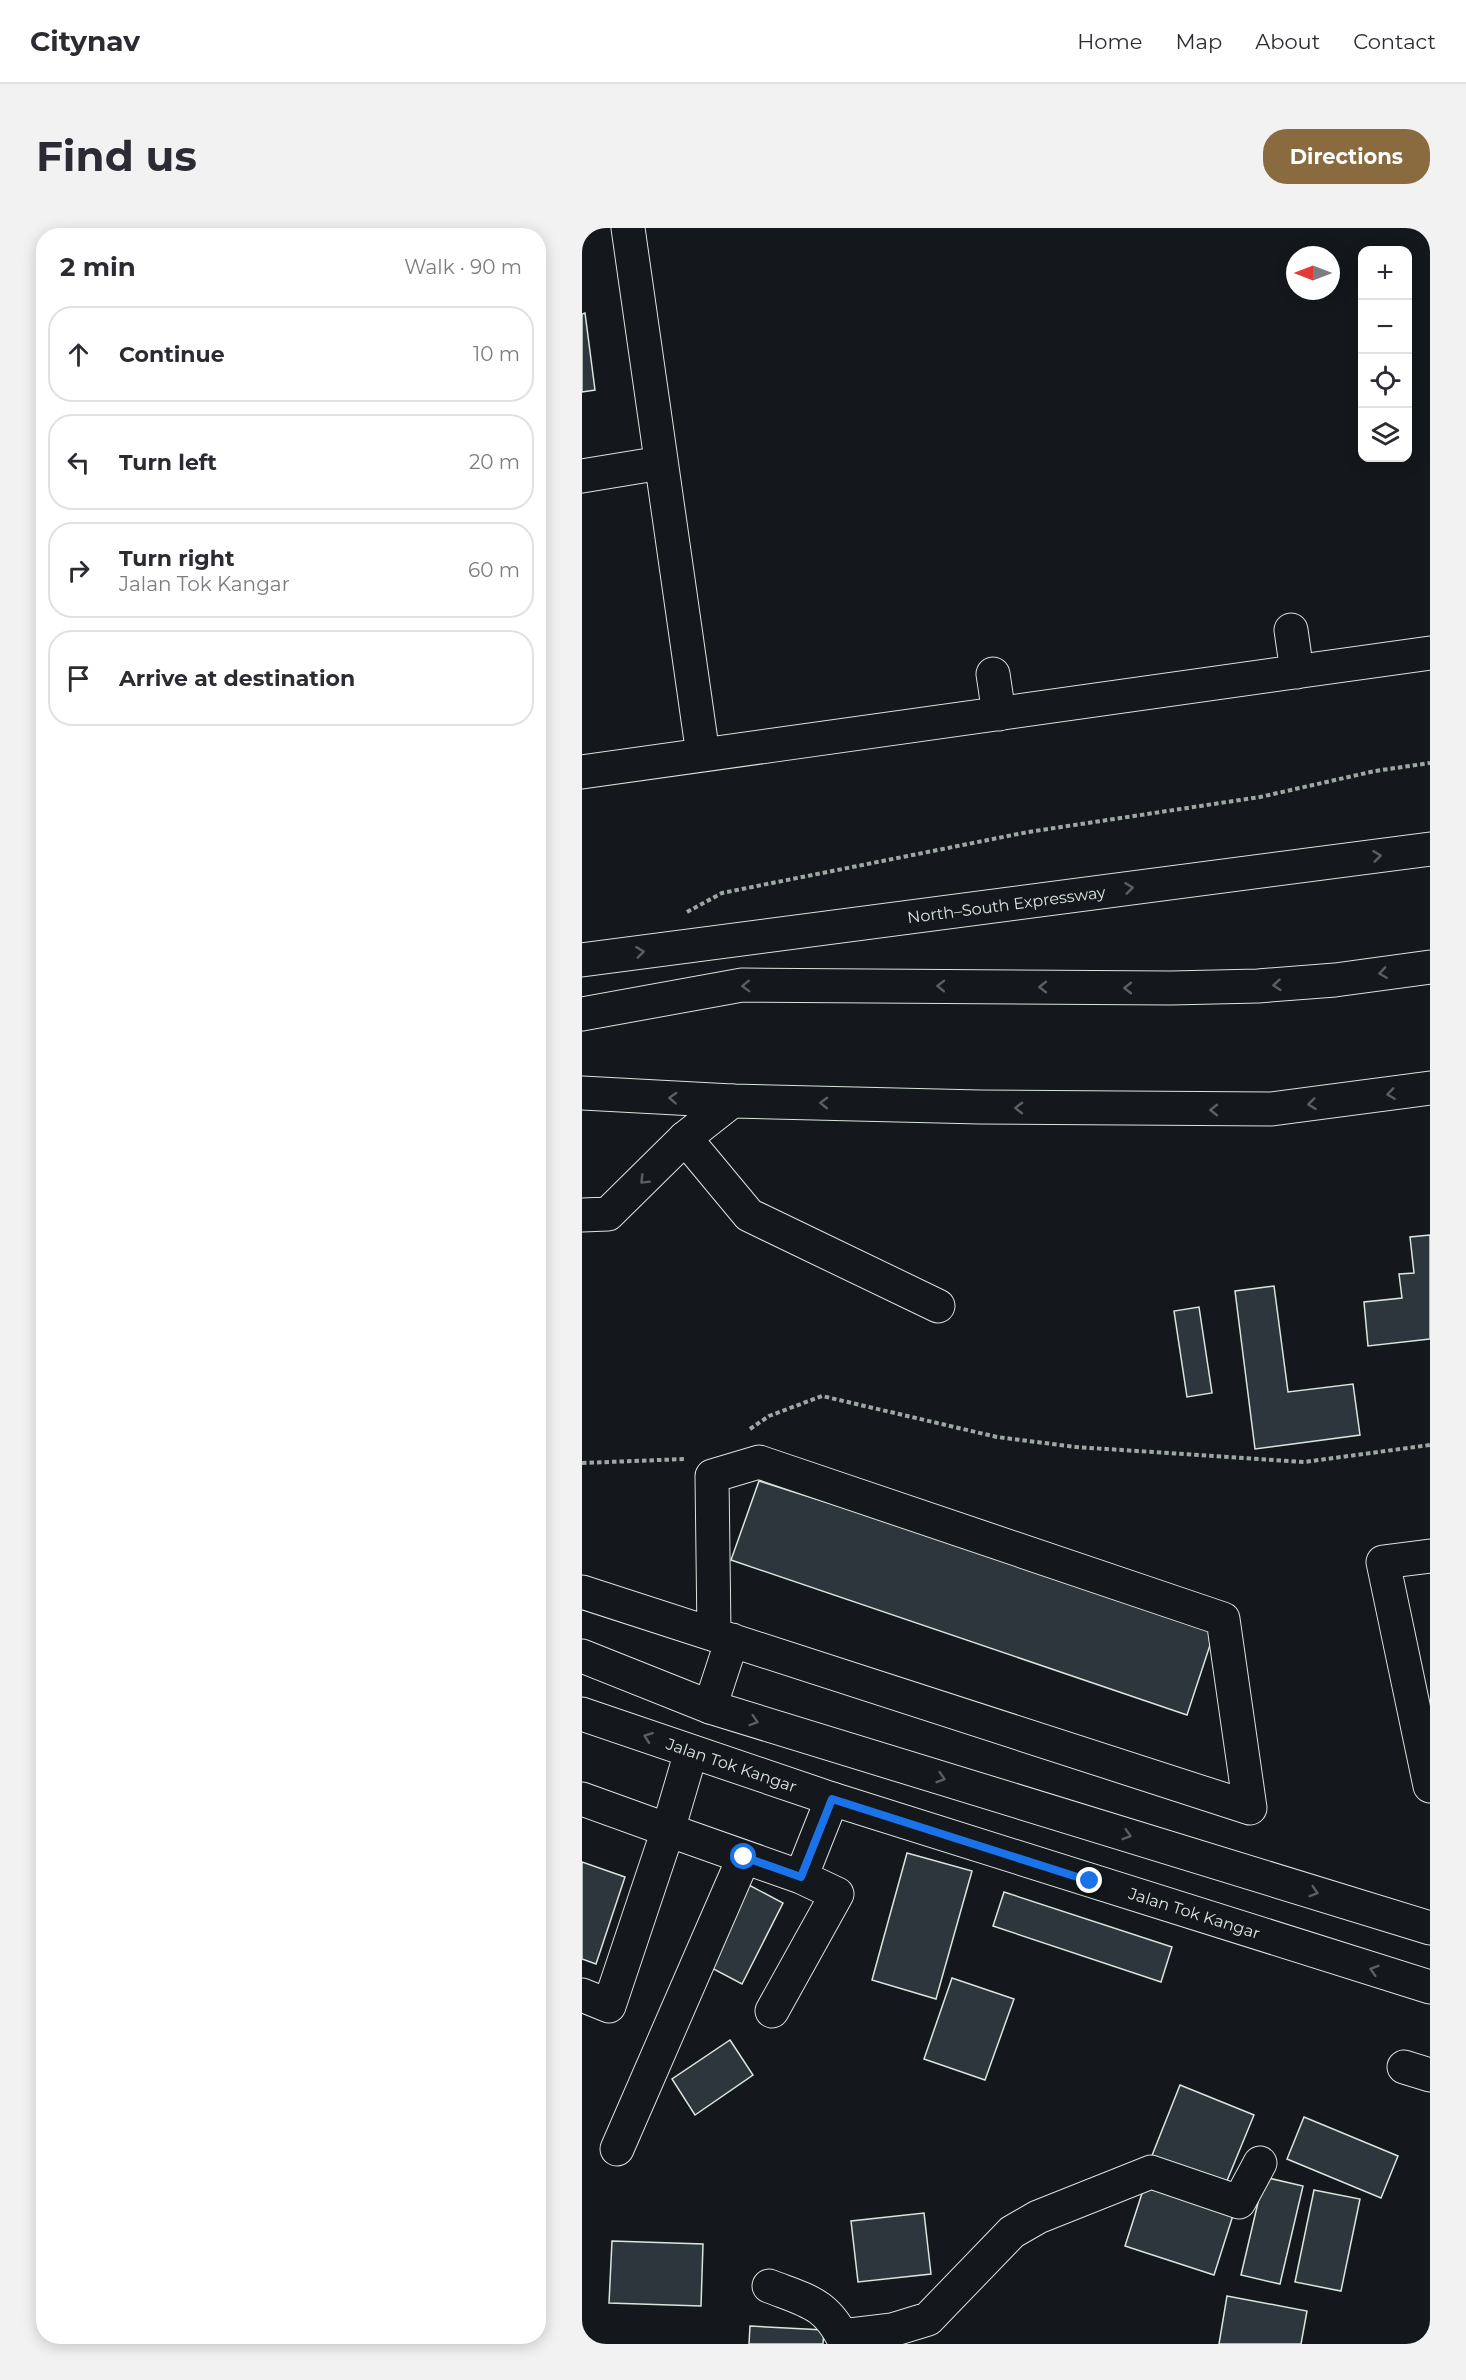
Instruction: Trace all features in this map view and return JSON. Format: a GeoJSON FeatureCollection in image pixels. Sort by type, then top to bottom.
{"type":"FeatureCollection","features":[{"type":"Feature","properties":{"kind":"main road"},"geometry":{"type":"LineString","coordinates":[[628,228],[703,755]]}},
{"type":"Feature","properties":{"kind":"main road"},"geometry":{"type":"LineString","coordinates":[[582,476],[661,463]]}},
{"type":"Feature","properties":{"kind":"main road"},"geometry":{"type":"LineString","coordinates":[[1292,630],[1297,672]]}},
{"type":"Feature","properties":{"kind":"main road"},"geometry":{"type":"LineString","coordinates":[[582,772],[1430,653]]}},
{"type":"Feature","properties":{"kind":"main road"},"geometry":{"type":"LineString","coordinates":[[993,674],[999,714]]}},
{"type":"Feature","properties":{"kind":"main road","name":"North–South Expressway"},"geometry":{"type":"LineString","coordinates":[[582,960],[1430,849]]}},
{"type":"Feature","properties":{"kind":"main road"},"geometry":{"type":"LineString","coordinates":[[582,1014],[742,985],[1247,987],[1335,980],[1430,967]]}},
{"type":"Feature","properties":{"kind":"main road"},"geometry":{"type":"LineString","coordinates":[[582,1093],[732,1101],[1115,1110],[1272,1110],[1430,1088]]}},
{"type":"Feature","properties":{"kind":"main road"},"geometry":{"type":"LineString","coordinates":[[582,1215],[608,1214],[686,1138],[732,1101]]}},
{"type":"Feature","properties":{"kind":"main road"},"geometry":{"type":"LineString","coordinates":[[686,1138],[749,1215],[938,1306]]}},
{"type":"Feature","properties":{"kind":"main road"},"geometry":{"type":"LineString","coordinates":[[582,1592],[723,1637],[1250,1808],[1223,1619],[759,1462],[712,1476],[723,1637],[710,1707]]}},
{"type":"Feature","properties":{"kind":"main road"},"geometry":{"type":"LineString","coordinates":[[1430,1556],[1383,1562],[1430,1786]]}},
{"type":"Feature","properties":{"kind":"main road"},"geometry":{"type":"LineString","coordinates":[[582,1656],[710,1707],[1430,1928]]}},
{"type":"Feature","properties":{"kind":"main road","name":"Jalan Tok Kangar"},"geometry":{"type":"LineString","coordinates":[[582,1714],[832,1799],[1430,1987]]}},
{"type":"Feature","properties":{"kind":"main road"},"geometry":{"type":"LineString","coordinates":[[582,1995],[609,2006],[668,1830],[691,1752]]}},
{"type":"Feature","properties":{"kind":"main road"},"geometry":{"type":"LineString","coordinates":[[801,1877],[832,1799]]}},
{"type":"Feature","properties":{"kind":"main road"},"geometry":{"type":"LineString","coordinates":[[582,1800],[801,1877],[837,1894],[772,2012]]}},
{"type":"Feature","properties":{"kind":"main road"},"geometry":{"type":"LineString","coordinates":[[617,2149],[744,1857]]}},
{"type":"Feature","properties":{"kind":"main road"},"geometry":{"type":"LineString","coordinates":[[769,2286],[816,2303],[839,2329],[844,2340],[892,2330],[928,2319],[1012,2232],[1038,2217],[1151,2172],[1239,2202],[1260,2163]]}},
{"type":"Feature","properties":{"kind":"path"},"geometry":{"type":"LineString","coordinates":[[682,914],[722,893],[1028,832],[1260,797],[1375,771],[1430,763]]}},
{"type":"Feature","properties":{"kind":"path"},"geometry":{"type":"LineString","coordinates":[[743,1434],[769,1416],[822,1395],[997,1437],[1076,1447],[1304,1462],[1430,1445]]}},
{"type":"Feature","properties":{"kind":"path"},"geometry":{"type":"LineString","coordinates":[[582,1463],[698,1458]]}},
{"type":"Feature","properties":{"kind":"building"},"geometry":{"type":"Polygon","coordinates":[[[585,313],[595,390],[582,392],[582,314],[585,313]]]}},
{"type":"Feature","properties":{"kind":"building"},"geometry":{"type":"Polygon","coordinates":[[[1430,1235],[1430,1339],[1368,1346],[1364,1302],[1402,1298],[1399,1274],[1414,1273],[1410,1237],[1430,1235]]]}},
{"type":"Feature","properties":{"kind":"building"},"geometry":{"type":"Polygon","coordinates":[[[1274,1286],[1288,1392],[1353,1384],[1360,1435],[1255,1449],[1235,1291],[1274,1286]]]}},
{"type":"Feature","properties":{"kind":"building"},"geometry":{"type":"Polygon","coordinates":[[[1199,1307],[1212,1393],[1187,1397],[1174,1311],[1199,1307]]]}},
{"type":"Feature","properties":{"kind":"building"},"geometry":{"type":"Polygon","coordinates":[[[759,1481],[1201,1621],[1214,1633],[1187,1715],[731,1560],[759,1481]]]}},
{"type":"Feature","properties":{"kind":"building"},"geometry":{"type":"Polygon","coordinates":[[[907,1853],[972,1871],[936,1999],[872,1980],[907,1853]]]}},
{"type":"Feature","properties":{"kind":"building"},"geometry":{"type":"Polygon","coordinates":[[[582,1862],[625,1877],[596,1964],[582,1959],[582,1862]]]}},
{"type":"Feature","properties":{"kind":"building"},"geometry":{"type":"Polygon","coordinates":[[[745,1883],[783,1903],[742,1984],[704,1964],[745,1883]]]}},
{"type":"Feature","properties":{"kind":"building"},"geometry":{"type":"Polygon","coordinates":[[[1004,1892],[1172,1947],[1161,1982],[993,1926],[1004,1892]]]}},
{"type":"Feature","properties":{"kind":"building"},"geometry":{"type":"Polygon","coordinates":[[[952,1978],[1014,1999],[985,2080],[924,2059],[952,1978]]]}},
{"type":"Feature","properties":{"kind":"building"},"geometry":{"type":"Polygon","coordinates":[[[730,2040],[753,2075],[695,2115],[672,2079],[730,2040]]]}},
{"type":"Feature","properties":{"kind":"building"},"geometry":{"type":"Polygon","coordinates":[[[1180,2085],[1254,2115],[1224,2188],[1151,2158],[1180,2085]]]}},
{"type":"Feature","properties":{"kind":"building"},"geometry":{"type":"Polygon","coordinates":[[[1304,2117],[1398,2156],[1381,2198],[1287,2159],[1304,2117]]]}},
{"type":"Feature","properties":{"kind":"building"},"geometry":{"type":"Polygon","coordinates":[[[1264,2177],[1303,2186],[1280,2284],[1241,2275],[1264,2177]]]}},
{"type":"Feature","properties":{"kind":"building"},"geometry":{"type":"Polygon","coordinates":[[[1146,2181],[1235,2209],[1214,2275],[1125,2246],[1146,2181]]]}},
{"type":"Feature","properties":{"kind":"building"},"geometry":{"type":"Polygon","coordinates":[[[1314,2190],[1360,2199],[1341,2291],[1295,2282],[1314,2190]]]}},
{"type":"Feature","properties":{"kind":"building"},"geometry":{"type":"Polygon","coordinates":[[[924,2213],[931,2274],[858,2282],[851,2221],[924,2213]]]}},
{"type":"Feature","properties":{"kind":"building"},"geometry":{"type":"Polygon","coordinates":[[[612,2241],[703,2244],[701,2306],[609,2303],[612,2241]]]}},
{"type":"Feature","properties":{"kind":"building"},"geometry":{"type":"Polygon","coordinates":[[[1227,2296],[1307,2311],[1301,2344],[1219,2344],[1227,2296]]]}},
{"type":"Feature","properties":{"kind":"building"},"geometry":{"type":"Polygon","coordinates":[[[750,2326],[824,2330],[823,2344],[749,2344],[750,2326]]]}},
{"type":"Feature","properties":{"kind":"route"},"geometry":{"type":"LineString","coordinates":[[744,1857],[801,1877],[832,1799],[1090,1881]]}}]}
